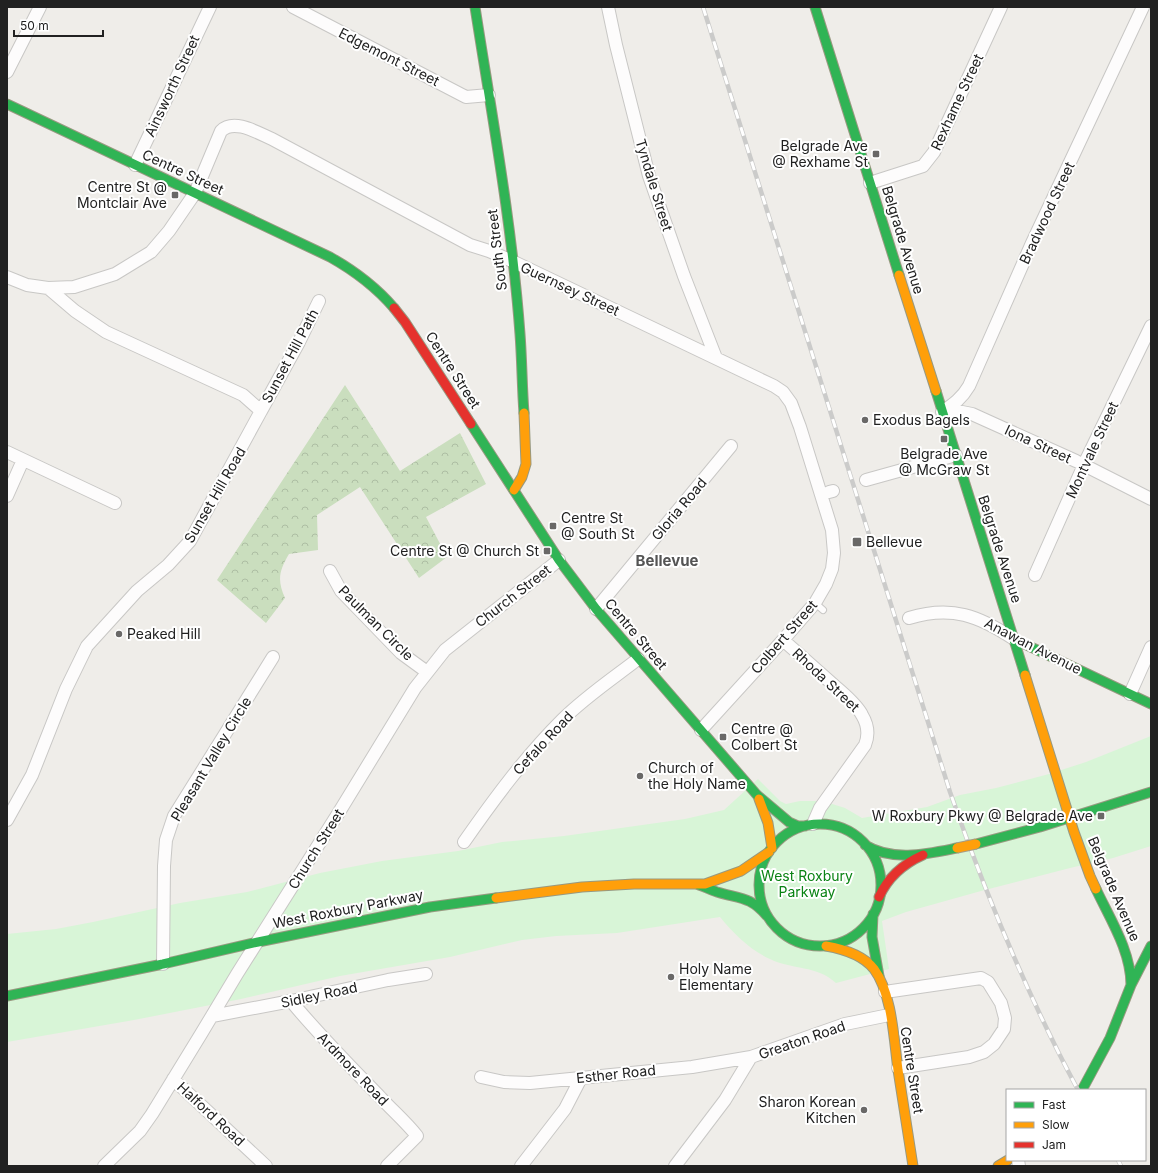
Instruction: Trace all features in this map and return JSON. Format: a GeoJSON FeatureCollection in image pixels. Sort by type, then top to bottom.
{"type":"FeatureCollection","features":[{"type":"Feature","properties":{"kind":"main road","name":"South Street"},"geometry":{"type":"LineString","coordinates":[[475,7],[502,176],[520,335],[526,464],[522,477],[514,490]]}},
{"type":"Feature","properties":{"kind":"main road","name":"Belgrade Avenue"},"geometry":{"type":"LineString","coordinates":[[815,7],[1070,818],[1090,876],[1126,952],[1130,969],[1131,985],[1110,1038],[1083,1087]]}},
{"type":"Feature","properties":{"kind":"main road","name":"Centre Street"},"geometry":{"type":"LineString","coordinates":[[7,104],[339,261],[362,276],[378,290],[405,322],[559,560],[596,609],[757,795],[789,822],[798,826],[809,825]]}},
{"type":"Feature","properties":{"kind":"main road","name":"Anawan Avenue"},"geometry":{"type":"LineString","coordinates":[[1014,639],[1151,704]]}},
{"type":"Feature","properties":{"kind":"main road"},"geometry":{"type":"LineString","coordinates":[[923,855],[906,864],[894,874],[884,887],[873,914],[863,928],[849,938],[833,944],[815,945],[797,941],[780,931],[768,917],[761,900],[759,882],[762,864],[770,850],[783,836],[797,828],[809,825],[827,824],[842,828],[855,835],[865,845],[880,853],[923,855],[976,844],[1070,818],[1151,792]]}},
{"type":"Feature","properties":{"kind":"main road","name":"Centre Street"},"geometry":{"type":"LineString","coordinates":[[757,795],[768,823],[770,850]]}},
{"type":"Feature","properties":{"kind":"main road"},"geometry":{"type":"LineString","coordinates":[[865,845],[874,858],[878,869],[880,881],[879,897]]}},
{"type":"Feature","properties":{"kind":"main road","name":"West Roxbury Parkway"},"geometry":{"type":"LineString","coordinates":[[7,996],[430,907],[568,888],[634,884],[700,885],[741,871],[760,859],[770,850]]}},
{"type":"Feature","properties":{"kind":"main road","name":"West Roxbury Parkway"},"geometry":{"type":"LineString","coordinates":[[700,885],[716,892],[749,899],[768,917]]}},
{"type":"Feature","properties":{"kind":"main road","name":"Centre Street"},"geometry":{"type":"LineString","coordinates":[[873,914],[871,937],[880,979],[885,992],[913,1166]]}},
{"type":"Feature","properties":{"kind":"main road","name":"Centre Street"},"geometry":{"type":"LineString","coordinates":[[825,945],[859,956],[870,964],[880,979]]}},
{"type":"Feature","properties":{"kind":"main road"},"geometry":{"type":"LineString","coordinates":[[1131,985],[1151,946]]}},
{"type":"Feature","properties":{"kind":"street"},"geometry":{"type":"LineString","coordinates":[[7,72],[40,7]]}},
{"type":"Feature","properties":{"kind":"street","name":"Ainsworth Street"},"geometry":{"type":"LineString","coordinates":[[135,165],[210,7]]}},
{"type":"Feature","properties":{"kind":"street","name":"Edgemont Street"},"geometry":{"type":"LineString","coordinates":[[293,7],[466,97],[489,95]]}},
{"type":"Feature","properties":{"kind":"street","name":"Tyndale Street"},"geometry":{"type":"LineString","coordinates":[[608,7],[649,176],[684,276],[716,358]]}},
{"type":"Feature","properties":{"kind":"street","name":"Rexhame Street"},"geometry":{"type":"LineString","coordinates":[[870,183],[923,166],[934,152],[1002,7]]}},
{"type":"Feature","properties":{"kind":"street","name":"Bradwood Street"},"geometry":{"type":"LineString","coordinates":[[942,412],[954,404],[969,386],[1032,243],[1143,7]]}},
{"type":"Feature","properties":{"kind":"street","name":"Guernsey Street"},"geometry":{"type":"LineString","coordinates":[[7,278],[26,285],[48,288],[74,286],[115,274],[151,252],[169,231],[195,192],[221,131],[226,127],[237,126],[272,139],[470,245],[512,261],[774,386],[783,392],[791,403],[800,426],[832,530]]}},
{"type":"Feature","properties":{"kind":"street"},"geometry":{"type":"LineString","coordinates":[[48,288],[74,311],[106,332],[243,395],[261,411]]}},
{"type":"Feature","properties":{"kind":"street","name":"Sunset Hill Path"},"geometry":{"type":"LineString","coordinates":[[261,411],[299,342],[319,301]]}},
{"type":"Feature","properties":{"kind":"street","name":"Montvale Street"},"geometry":{"type":"LineString","coordinates":[[1035,575],[1084,466],[1151,326]]}},
{"type":"Feature","properties":{"kind":"street","name":"Sunset Hill Road"},"geometry":{"type":"LineString","coordinates":[[7,820],[32,775],[66,689],[87,646],[137,591],[168,565],[190,541],[261,411]]}},
{"type":"Feature","properties":{"kind":"street","name":"Iona Street"},"geometry":{"type":"LineString","coordinates":[[942,412],[956,411],[972,414],[1040,444],[1151,499]]}},
{"type":"Feature","properties":{"kind":"street","name":"Gloria Road"},"geometry":{"type":"LineString","coordinates":[[596,609],[731,446]]}},
{"type":"Feature","properties":{"kind":"street"},"geometry":{"type":"LineString","coordinates":[[7,452],[115,503]]}},
{"type":"Feature","properties":{"kind":"street"},"geometry":{"type":"LineString","coordinates":[[870,479],[956,455]]}},
{"type":"Feature","properties":{"kind":"street"},"geometry":{"type":"LineString","coordinates":[[7,496],[23,460]]}},
{"type":"Feature","properties":{"kind":"street","name":"Colbert Street"},"geometry":{"type":"LineString","coordinates":[[701,730],[783,640],[819,606],[824,588],[832,569],[834,553],[832,530]]}},
{"type":"Feature","properties":{"kind":"street","name":"Church Street"},"geometry":{"type":"LineString","coordinates":[[104,1166],[140,1131],[152,1114],[415,688],[427,672],[445,650],[559,560]]}},
{"type":"Feature","properties":{"kind":"street","name":"Paulman Circle"},"geometry":{"type":"LineString","coordinates":[[330,571],[341,591],[401,653],[427,672]]}},
{"type":"Feature","properties":{"kind":"street","name":"Anawan Avenue"},"geometry":{"type":"LineString","coordinates":[[909,618],[926,614],[953,613],[987,623],[1014,639]]}},
{"type":"Feature","properties":{"kind":"street","name":"Rhoda Street"},"geometry":{"type":"LineString","coordinates":[[783,640],[857,707],[866,722],[868,732],[866,745],[809,825]]}},
{"type":"Feature","properties":{"kind":"street"},"geometry":{"type":"LineString","coordinates":[[1130,694],[1151,647]]}},
{"type":"Feature","properties":{"kind":"street","name":"Pleasant Valley Circle"},"geometry":{"type":"LineString","coordinates":[[163,964],[164,866],[166,840],[174,816],[273,656]]}},
{"type":"Feature","properties":{"kind":"street","name":"Cefalo Road"},"geometry":{"type":"LineString","coordinates":[[464,842],[496,796],[538,744],[588,696],[638,659]]}},
{"type":"Feature","properties":{"kind":"street","name":"Sidley Road"},"geometry":{"type":"LineString","coordinates":[[212,1016],[388,980],[426,974]]}},
{"type":"Feature","properties":{"kind":"street"},"geometry":{"type":"LineString","coordinates":[[885,992],[981,978],[988,982],[1001,1004],[1005,1018],[1004,1029],[994,1044],[984,1052],[969,1057],[898,1068]]}},
{"type":"Feature","properties":{"kind":"street","name":"Ardmore Road"},"geometry":{"type":"LineString","coordinates":[[291,1001],[304,1018],[417,1136],[387,1166]]}},
{"type":"Feature","properties":{"kind":"street","name":"Greaton Road"},"geometry":{"type":"LineString","coordinates":[[675,1166],[725,1100],[751,1057],[845,1024],[889,1015]]}},
{"type":"Feature","properties":{"kind":"street","name":"Esther Road"},"geometry":{"type":"LineString","coordinates":[[481,1078],[504,1082],[530,1083],[692,1067],[751,1057]]}},
{"type":"Feature","properties":{"kind":"street"},"geometry":{"type":"LineString","coordinates":[[521,1166],[565,1109],[581,1078]]}},
{"type":"Feature","properties":{"kind":"street","name":"Halford Road"},"geometry":{"type":"LineString","coordinates":[[173,1079],[266,1166]]}},
{"type":"Feature","properties":{"kind":"green space"},"geometry":{"type":"Polygon","coordinates":[[[345,385],[400,471],[460,433],[486,484],[426,517],[447,557],[419,578],[360,487],[317,515],[318,550],[289,554],[280,576],[282,592],[285,598],[266,623],[217,580],[345,385]]]}},
{"type":"Feature","properties":{"kind":"green space","name":"West Roxbury Parkway"},"geometry":{"type":"Polygon","coordinates":[[[1151,736],[1151,846],[1113,858],[981,891],[906,912],[882,921],[889,969],[836,983],[829,977],[813,970],[787,965],[770,959],[743,941],[720,917],[617,933],[556,936],[522,940],[450,957],[340,976],[241,999],[134,1020],[7,1042],[7,934],[56,929],[93,922],[180,903],[247,892],[320,873],[382,861],[458,851],[502,842],[564,836],[685,819],[724,810],[758,779],[780,801],[786,804],[800,801],[829,803],[845,808],[862,818],[927,807],[960,795],[996,788],[1049,774],[1086,762],[1151,736]]]}},
{"type":"Feature","properties":{"kind":"railway"},"geometry":{"type":"LineString","coordinates":[[703,7],[950,792],[978,869],[1008,944],[1059,1054],[1077,1089]]}},
{"type":"Feature","properties":{"kind":"railway"},"geometry":{"type":"LineString","coordinates":[[1118,1161],[1121,1166]]}},
{"type":"Feature","properties":{"kind":"traffic: fast"},"geometry":{"type":"LineString","coordinates":[[475,7],[501,170],[512,252],[520,334],[524,413]]}},
{"type":"Feature","properties":{"kind":"traffic: fast"},"geometry":{"type":"LineString","coordinates":[[815,7],[899,275]]}},
{"type":"Feature","properties":{"kind":"traffic: fast"},"geometry":{"type":"LineString","coordinates":[[7,104],[330,257],[365,280],[394,308]]}},
{"type":"Feature","properties":{"kind":"traffic: fast"},"geometry":{"type":"LineString","coordinates":[[936,391],[1025,675]]}},
{"type":"Feature","properties":{"kind":"traffic: fast"},"geometry":{"type":"LineString","coordinates":[[471,424],[559,560],[596,609],[757,795],[789,822],[798,826],[805,826]]}},
{"type":"Feature","properties":{"kind":"traffic: fast"},"geometry":{"type":"LineString","coordinates":[[1014,639],[1151,704]]}},
{"type":"Feature","properties":{"kind":"traffic: fast"},"geometry":{"type":"LineString","coordinates":[[976,844],[1040,827],[1151,792]]}},
{"type":"Feature","properties":{"kind":"traffic: fast"},"geometry":{"type":"LineString","coordinates":[[820,824],[843,829],[863,842],[876,862],[881,885],[876,908],[863,928],[843,941],[820,946],[797,941],[777,928],[764,908],[759,885],[764,862],[777,842],[797,829],[820,824]]}},
{"type":"Feature","properties":{"kind":"traffic: fast"},"geometry":{"type":"LineString","coordinates":[[865,845],[876,850],[899,855],[922,854],[957,848]]}},
{"type":"Feature","properties":{"kind":"traffic: fast"},"geometry":{"type":"LineString","coordinates":[[699,885],[717,892],[750,901],[767,916]]}},
{"type":"Feature","properties":{"kind":"traffic: fast"},"geometry":{"type":"LineString","coordinates":[[1083,1089],[1110,1038],[1131,985],[1128,960],[1124,948],[1096,889]]}},
{"type":"Feature","properties":{"kind":"traffic: fast"},"geometry":{"type":"LineString","coordinates":[[7,996],[430,907],[496,898]]}},
{"type":"Feature","properties":{"kind":"traffic: fast"},"geometry":{"type":"LineString","coordinates":[[873,914],[872,937],[879,976]]}},
{"type":"Feature","properties":{"kind":"traffic: fast"},"geometry":{"type":"LineString","coordinates":[[1131,985],[1151,946]]}},
{"type":"Feature","properties":{"kind":"traffic: slow"},"geometry":{"type":"LineString","coordinates":[[899,275],[936,391]]}},
{"type":"Feature","properties":{"kind":"traffic: slow"},"geometry":{"type":"LineString","coordinates":[[514,490],[522,477],[526,464],[524,413]]}},
{"type":"Feature","properties":{"kind":"traffic: slow"},"geometry":{"type":"LineString","coordinates":[[1025,675],[1074,832],[1096,889]]}},
{"type":"Feature","properties":{"kind":"traffic: slow"},"geometry":{"type":"LineString","coordinates":[[759,799],[768,823],[772,848]]}},
{"type":"Feature","properties":{"kind":"traffic: slow"},"geometry":{"type":"LineString","coordinates":[[957,848],[976,844]]}},
{"type":"Feature","properties":{"kind":"traffic: slow"},"geometry":{"type":"LineString","coordinates":[[496,898],[582,887],[634,884],[705,884],[741,871],[769,852]]}},
{"type":"Feature","properties":{"kind":"traffic: slow"},"geometry":{"type":"LineString","coordinates":[[826,946],[846,951],[864,960],[874,969],[885,991],[891,1017],[913,1166]]}},
{"type":"Feature","properties":{"kind":"traffic: slow"},"geometry":{"type":"LineString","coordinates":[[998,1166],[1006,1161]]}},
{"type":"Feature","properties":{"kind":"traffic: jam"},"geometry":{"type":"LineString","coordinates":[[394,308],[405,322],[471,424]]}},
{"type":"Feature","properties":{"kind":"traffic: jam"},"geometry":{"type":"LineString","coordinates":[[879,897],[887,883],[897,872],[923,855]]}},
{"type":"Feature","properties":{"kind":"place","name":"Belgrade Ave @ Rexhame St"},"geometry":{"type":"Point","coordinates":[876,154]}},
{"type":"Feature","properties":{"kind":"place","name":"Centre St @ Montclair Ave"},"geometry":{"type":"Point","coordinates":[175,195]}},
{"type":"Feature","properties":{"kind":"place","name":"Exodus Bagels"},"geometry":{"type":"Point","coordinates":[865,420]}},
{"type":"Feature","properties":{"kind":"place","name":"Belgrade Ave @ McGraw St"},"geometry":{"type":"Point","coordinates":[944,439]}},
{"type":"Feature","properties":{"kind":"place","name":"Centre St @ South St"},"geometry":{"type":"Point","coordinates":[553,526]}},
{"type":"Feature","properties":{"kind":"place","name":"Bellevue"},"geometry":{"type":"Point","coordinates":[857,542]}},
{"type":"Feature","properties":{"kind":"place","name":"Centre St @ Church St"},"geometry":{"type":"Point","coordinates":[547,551]}},
{"type":"Feature","properties":{"kind":"place","name":"Peaked Hill"},"geometry":{"type":"Point","coordinates":[119,634]}},
{"type":"Feature","properties":{"kind":"place","name":"Centre @ Colbert St"},"geometry":{"type":"Point","coordinates":[723,737]}},
{"type":"Feature","properties":{"kind":"place","name":"Church of the Holy Name"},"geometry":{"type":"Point","coordinates":[640,776]}},
{"type":"Feature","properties":{"kind":"place","name":"W Roxbury Pkwy @ Belgrade Ave"},"geometry":{"type":"Point","coordinates":[1101,816]}},
{"type":"Feature","properties":{"kind":"place","name":"Holy Name Elementary"},"geometry":{"type":"Point","coordinates":[671,977]}},
{"type":"Feature","properties":{"kind":"place","name":"Sharon Korean Kitchen"},"geometry":{"type":"Point","coordinates":[864,1110]}},
{"type":"Feature","properties":{"kind":"district","name":"Bellevue"},"geometry":{"type":"Point","coordinates":[667,561]}}]}
